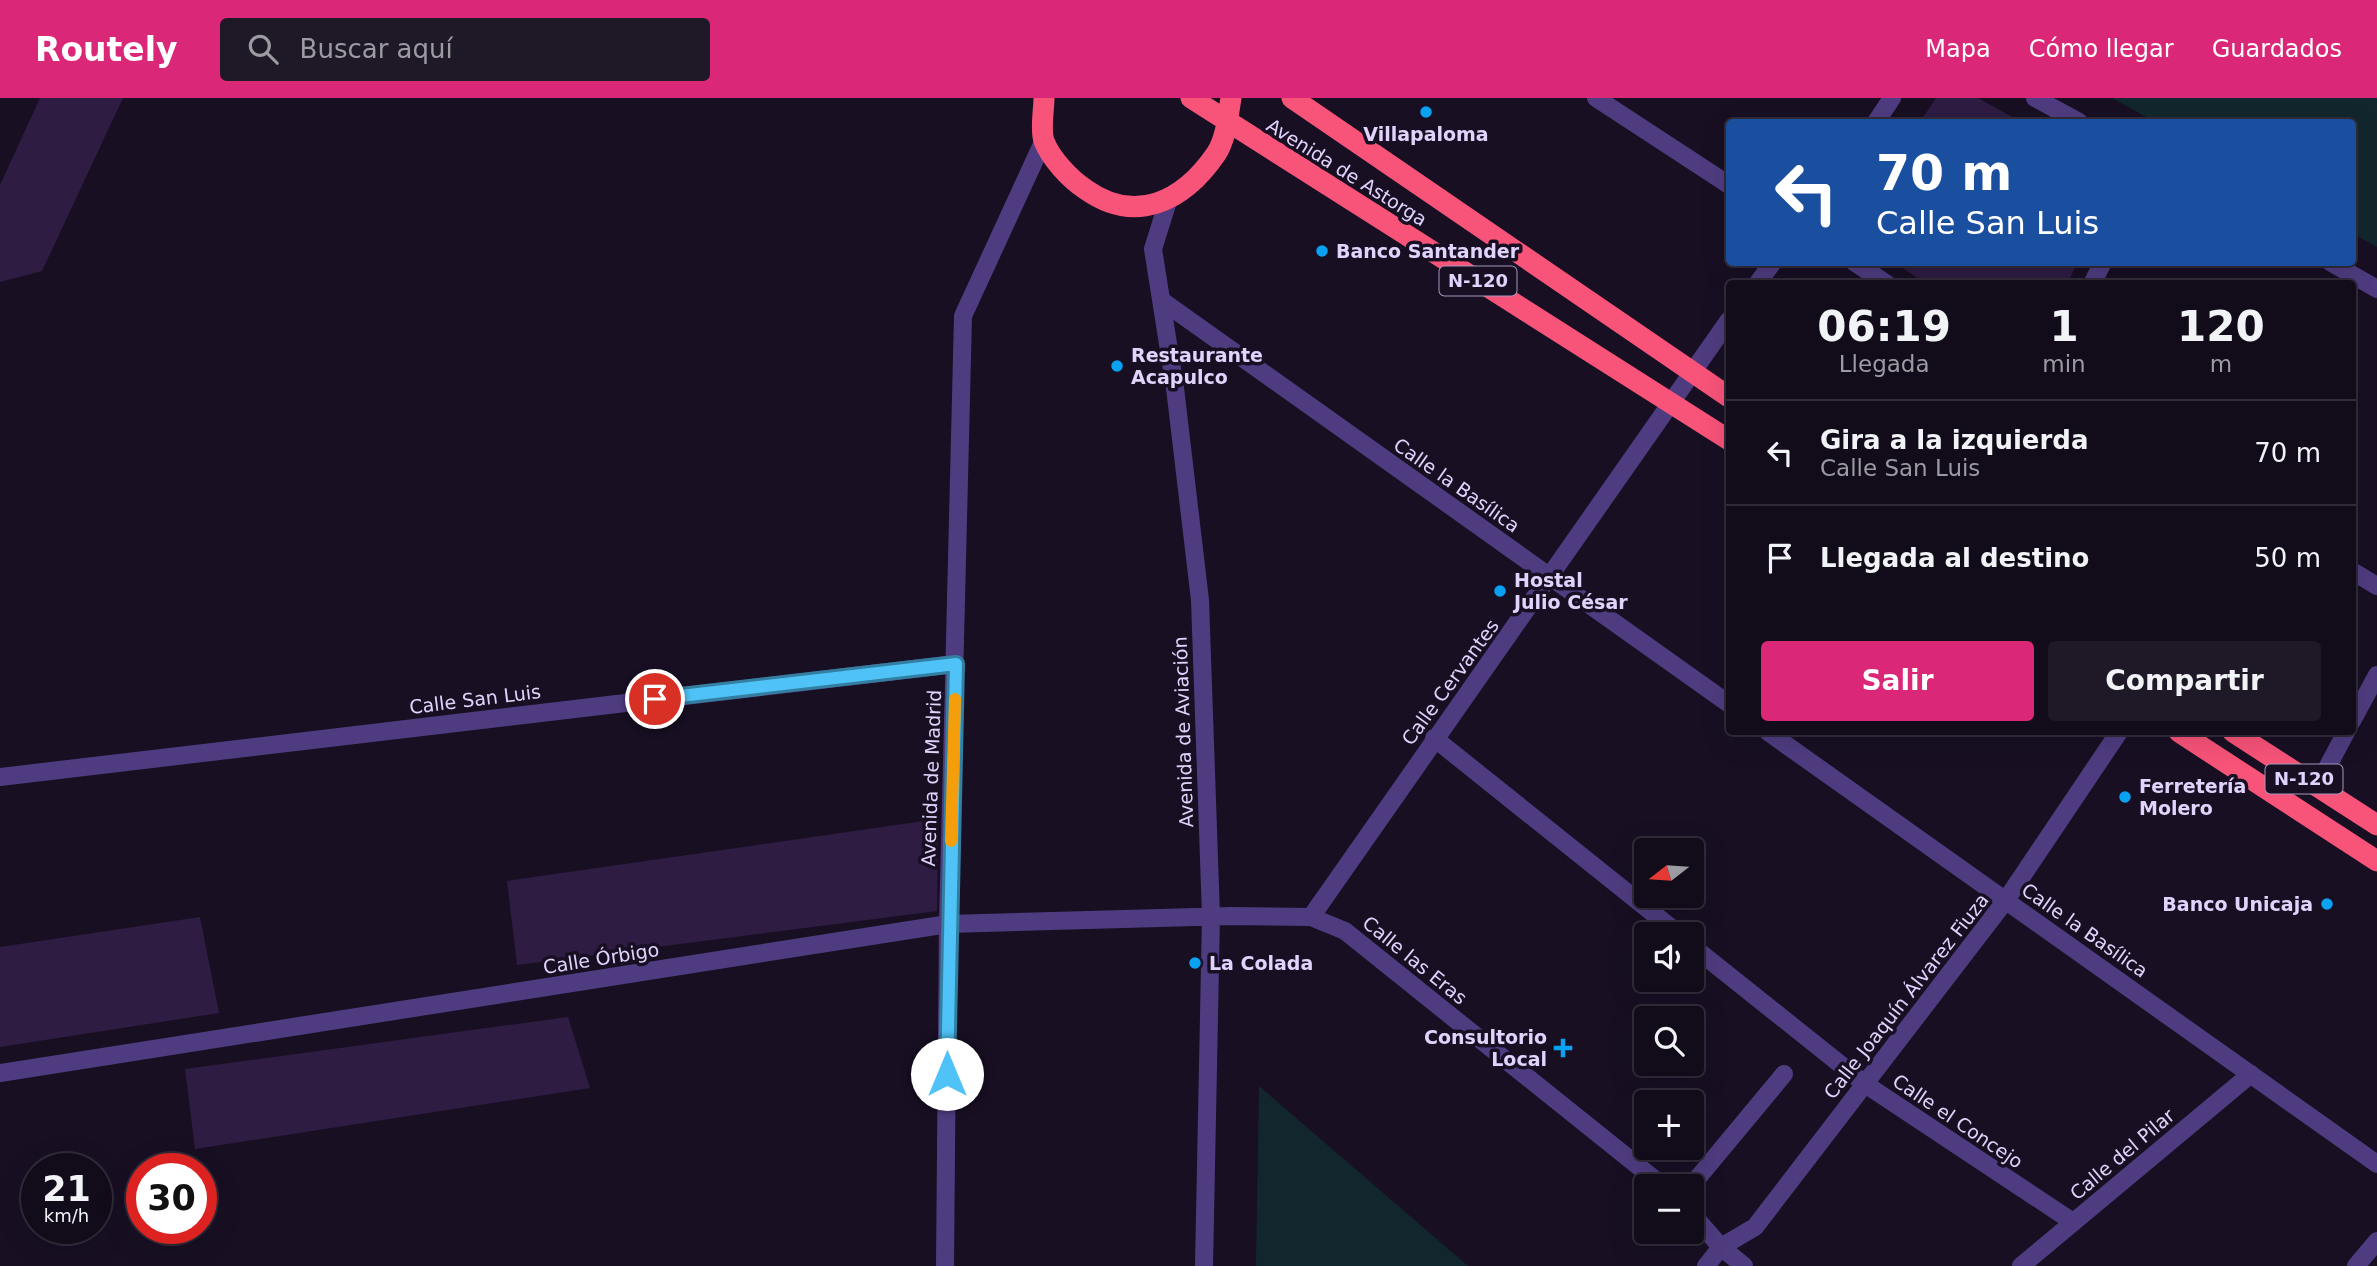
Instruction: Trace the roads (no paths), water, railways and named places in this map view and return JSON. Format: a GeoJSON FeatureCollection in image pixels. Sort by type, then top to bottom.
{"type":"FeatureCollection","features":[{"type":"Feature","properties":{"kind":"highway"},"geometry":{"type":"LineString","coordinates":[[1044,98],[1044,140],[1070,179],[1100,200],[1130,209],[1168,201],[1217,153],[1227,123],[1231,98]]}},
{"type":"Feature","properties":{"kind":"highway","name":"Avenida de Astorga"},"geometry":{"type":"LineString","coordinates":[[1191,98],[1726,438]]}},
{"type":"Feature","properties":{"kind":"highway","name":"Avenida de Astorga"},"geometry":{"type":"LineString","coordinates":[[1292,98],[1726,395]]}},
{"type":"Feature","properties":{"kind":"highway","name":"N-120"},"geometry":{"type":"LineString","coordinates":[[2184,735],[2377,860]]}},
{"type":"Feature","properties":{"kind":"highway","name":"N-120"},"geometry":{"type":"LineString","coordinates":[[2238,735],[2377,825]]}},
{"type":"Feature","properties":{"kind":"street"},"geometry":{"type":"LineString","coordinates":[[1596,98],[1726,183]]}},
{"type":"Feature","properties":{"kind":"street"},"geometry":{"type":"LineString","coordinates":[[1878,119],[1892,98]]}},
{"type":"Feature","properties":{"kind":"street"},"geometry":{"type":"LineString","coordinates":[[2035,98],[2074,119]]}},
{"type":"Feature","properties":{"kind":"street","name":"Avenida de Madrid"},"geometry":{"type":"LineString","coordinates":[[945,1266],[948,924],[963,316],[1044,140]]}},
{"type":"Feature","properties":{"kind":"street","name":"Avenida de Aviación"},"geometry":{"type":"LineString","coordinates":[[1168,201],[1153,249],[1175,388],[1200,600],[1211,916],[1204,1266]]}},
{"type":"Feature","properties":{"kind":"street"},"geometry":{"type":"LineString","coordinates":[[1860,266],[1881,280]]}},
{"type":"Feature","properties":{"kind":"street"},"geometry":{"type":"LineString","coordinates":[[2337,266],[2377,289]]}},
{"type":"Feature","properties":{"kind":"street","name":"Calle la Basílica"},"geometry":{"type":"LineString","coordinates":[[1161,300],[1726,702]]}},
{"type":"Feature","properties":{"kind":"street","name":"Calle Cervantes"},"geometry":{"type":"LineString","coordinates":[[1311,917],[1726,324]]}},
{"type":"Feature","properties":{"kind":"street"},"geometry":{"type":"LineString","coordinates":[[2356,573],[2377,586]]}},
{"type":"Feature","properties":{"kind":"street","name":"Calle San Luis"},"geometry":{"type":"LineString","coordinates":[[0,777],[956,664]]}},
{"type":"Feature","properties":{"kind":"street"},"geometry":{"type":"LineString","coordinates":[[2356,714],[2377,675]]}},
{"type":"Feature","properties":{"kind":"street","name":"Calle la Basílica"},"geometry":{"type":"LineString","coordinates":[[1772,735],[2377,1164]]}},
{"type":"Feature","properties":{"kind":"street","name":"Calle Joaquín Álvarez Fiuza"},"geometry":{"type":"LineString","coordinates":[[1706,1266],[1721,1247],[1755,1227],[2007,901],[2117,735]]}},
{"type":"Feature","properties":{"kind":"street"},"geometry":{"type":"LineString","coordinates":[[2317,788],[2344,735]]}},
{"type":"Feature","properties":{"kind":"street"},"geometry":{"type":"LineString","coordinates":[[1434,738],[1663,922]]}},
{"type":"Feature","properties":{"kind":"street","name":"Calle las Eras"},"geometry":{"type":"LineString","coordinates":[[1211,916],[1311,917],[1345,931],[1648,1174]]}},
{"type":"Feature","properties":{"kind":"street","name":"Calle Órbigo"},"geometry":{"type":"LineString","coordinates":[[0,1073],[948,924],[1211,916]]}},
{"type":"Feature","properties":{"kind":"street","name":"Calle el Concejo"},"geometry":{"type":"LineString","coordinates":[[1704,956],[1865,1084],[2073,1222]]}},
{"type":"Feature","properties":{"kind":"street"},"geometry":{"type":"LineString","coordinates":[[1701,1174],[1784,1074]]}},
{"type":"Feature","properties":{"kind":"street","name":"Calle del Pilar"},"geometry":{"type":"LineString","coordinates":[[2021,1266],[2250,1074]]}},
{"type":"Feature","properties":{"kind":"street"},"geometry":{"type":"LineString","coordinates":[[1704,1228],[1721,1247],[1744,1266]]}},
{"type":"Feature","properties":{"kind":"street"},"geometry":{"type":"LineString","coordinates":[[2356,1266],[2377,1241]]}},
{"type":"Feature","properties":{"kind":"place","name":"Villapaloma"},"geometry":{"type":"Point","coordinates":[1426,112]}},
{"type":"Feature","properties":{"kind":"place","name":"Banco Santander"},"geometry":{"type":"Point","coordinates":[1322,251]}},
{"type":"Feature","properties":{"kind":"place","name":"Restaurante Acapulco"},"geometry":{"type":"Point","coordinates":[1117,366]}},
{"type":"Feature","properties":{"kind":"place","name":"Hostal Julio César"},"geometry":{"type":"Point","coordinates":[1500,591]}},
{"type":"Feature","properties":{"kind":"place","name":"Ferretería Molero"},"geometry":{"type":"Point","coordinates":[2125,797]}},
{"type":"Feature","properties":{"kind":"place","name":"Banco Unicaja"},"geometry":{"type":"Point","coordinates":[2327,904]}},
{"type":"Feature","properties":{"kind":"place","name":"La Colada"},"geometry":{"type":"Point","coordinates":[1195,963]}},
{"type":"Feature","properties":{"kind":"place","name":"Consultorio Local"},"geometry":{"type":"Point","coordinates":[1563,1048]}}]}
